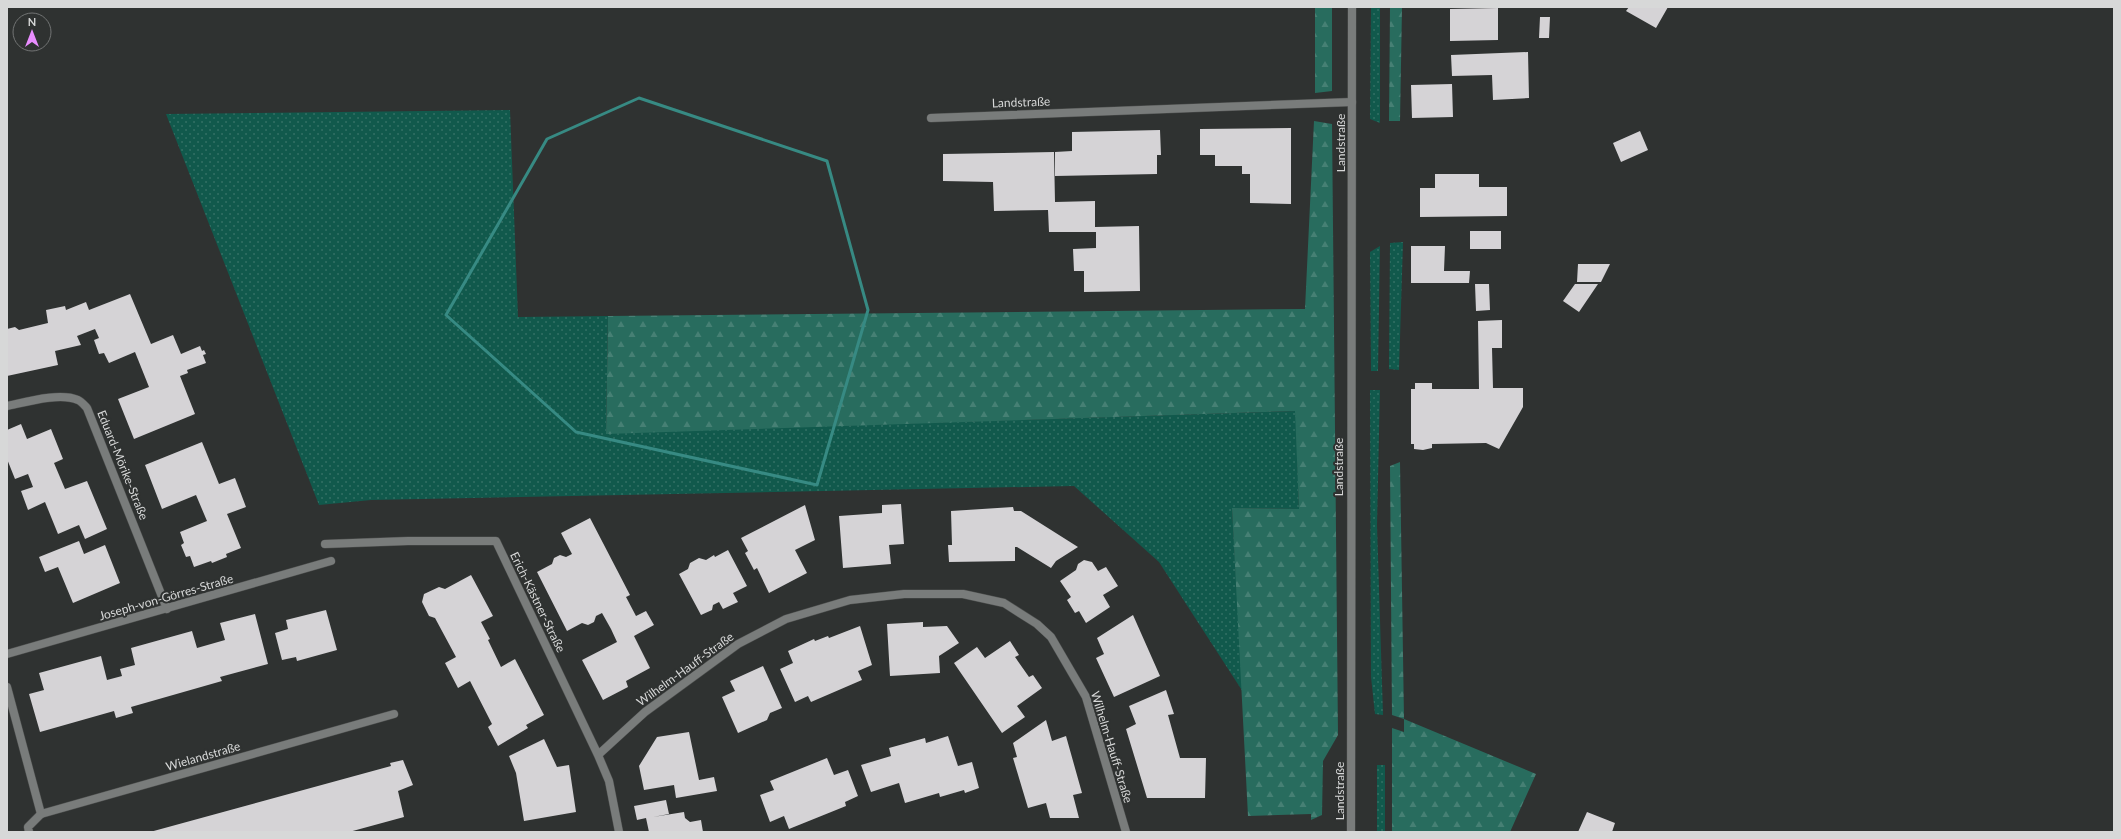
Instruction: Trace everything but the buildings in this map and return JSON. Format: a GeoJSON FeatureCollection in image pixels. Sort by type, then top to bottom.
{"type":"FeatureCollection","features":[{"type":"Feature","properties":{"kind":"street","name":"Landstraße"},"geometry":{"type":"LineString","coordinates":[[1351,832],[1350,382],[1352,7]]}},
{"type":"Feature","properties":{"kind":"street","name":"Landstraße"},"geometry":{"type":"LineString","coordinates":[[931,118],[1352,102]]}},
{"type":"Feature","properties":{"kind":"street","name":"Eduard-Mörike-Straße"},"geometry":{"type":"LineString","coordinates":[[7,406],[48,398],[68,398],[79,400],[87,408],[167,609]]}},
{"type":"Feature","properties":{"kind":"street","name":"Erich-Kästner-Straße"},"geometry":{"type":"LineString","coordinates":[[325,544],[408,541],[496,541],[609,781],[619,832]]}},
{"type":"Feature","properties":{"kind":"street","name":"Joseph-von-Görres-Straße"},"geometry":{"type":"LineString","coordinates":[[7,654],[331,561]]}},
{"type":"Feature","properties":{"kind":"street","name":"Wilhelm-Hauff-Straße"},"geometry":{"type":"LineString","coordinates":[[598,755],[645,712],[738,644],[786,619],[850,600],[904,594],[963,594],[1004,603],[1037,624],[1051,637],[1086,697],[1126,832]]}},
{"type":"Feature","properties":{"kind":"street"},"geometry":{"type":"LineString","coordinates":[[7,687],[41,814],[28,827],[29,832]]}},
{"type":"Feature","properties":{"kind":"street","name":"Wielandstraße"},"geometry":{"type":"LineString","coordinates":[[41,814],[394,714]]}},
{"type":"Feature","properties":{"kind":"highlighted area"},"geometry":{"type":"Polygon","coordinates":[[[639,98],[827,161],[868,310],[817,485],[576,432],[446,315],[547,139],[639,98]]]}},
{"type":"Feature","properties":{"kind":"green space"},"geometry":{"type":"Polygon","coordinates":[[[1315,7],[1332,7],[1332,91],[1315,93],[1315,7]]]}},
{"type":"Feature","properties":{"kind":"green space"},"geometry":{"type":"Polygon","coordinates":[[[1371,7],[1380,7],[1380,123],[1370,119],[1371,7]]]}},
{"type":"Feature","properties":{"kind":"green space"},"geometry":{"type":"Polygon","coordinates":[[[1390,7],[1402,7],[1400,121],[1389,121],[1390,7]]]}},
{"type":"Feature","properties":{"kind":"green space"},"geometry":{"type":"Polygon","coordinates":[[[510,110],[518,317],[608,316],[606,433],[1296,411],[1299,509],[1232,508],[1243,692],[1159,562],[1074,486],[371,500],[319,505],[166,114],[510,110]]]}},
{"type":"Feature","properties":{"kind":"green space"},"geometry":{"type":"Polygon","coordinates":[[[1314,121],[1332,124],[1338,735],[1323,761],[1322,815],[1311,820],[1311,814],[1248,816],[1232,508],[1299,509],[1295,411],[606,434],[608,316],[1305,309],[1314,121]]]}},
{"type":"Feature","properties":{"kind":"green space"},"geometry":{"type":"Polygon","coordinates":[[[1403,242],[1399,370],[1389,369],[1390,243],[1403,242]]]}},
{"type":"Feature","properties":{"kind":"green space"},"geometry":{"type":"Polygon","coordinates":[[[1380,246],[1378,371],[1371,371],[1370,252],[1380,246]]]}},
{"type":"Feature","properties":{"kind":"green space"},"geometry":{"type":"Polygon","coordinates":[[[1370,390],[1380,390],[1377,525],[1383,715],[1375,714],[1371,677],[1370,390]]]}},
{"type":"Feature","properties":{"kind":"green space"},"geometry":{"type":"Polygon","coordinates":[[[1400,462],[1404,719],[1392,715],[1390,466],[1400,462]]]}},
{"type":"Feature","properties":{"kind":"green space"},"geometry":{"type":"Polygon","coordinates":[[[1404,719],[1536,774],[1510,832],[1392,832],[1392,728],[1404,732],[1404,719]]]}},
{"type":"Feature","properties":{"kind":"green space"},"geometry":{"type":"Polygon","coordinates":[[[1377,765],[1385,765],[1385,832],[1377,832],[1377,765]]]}}]}
